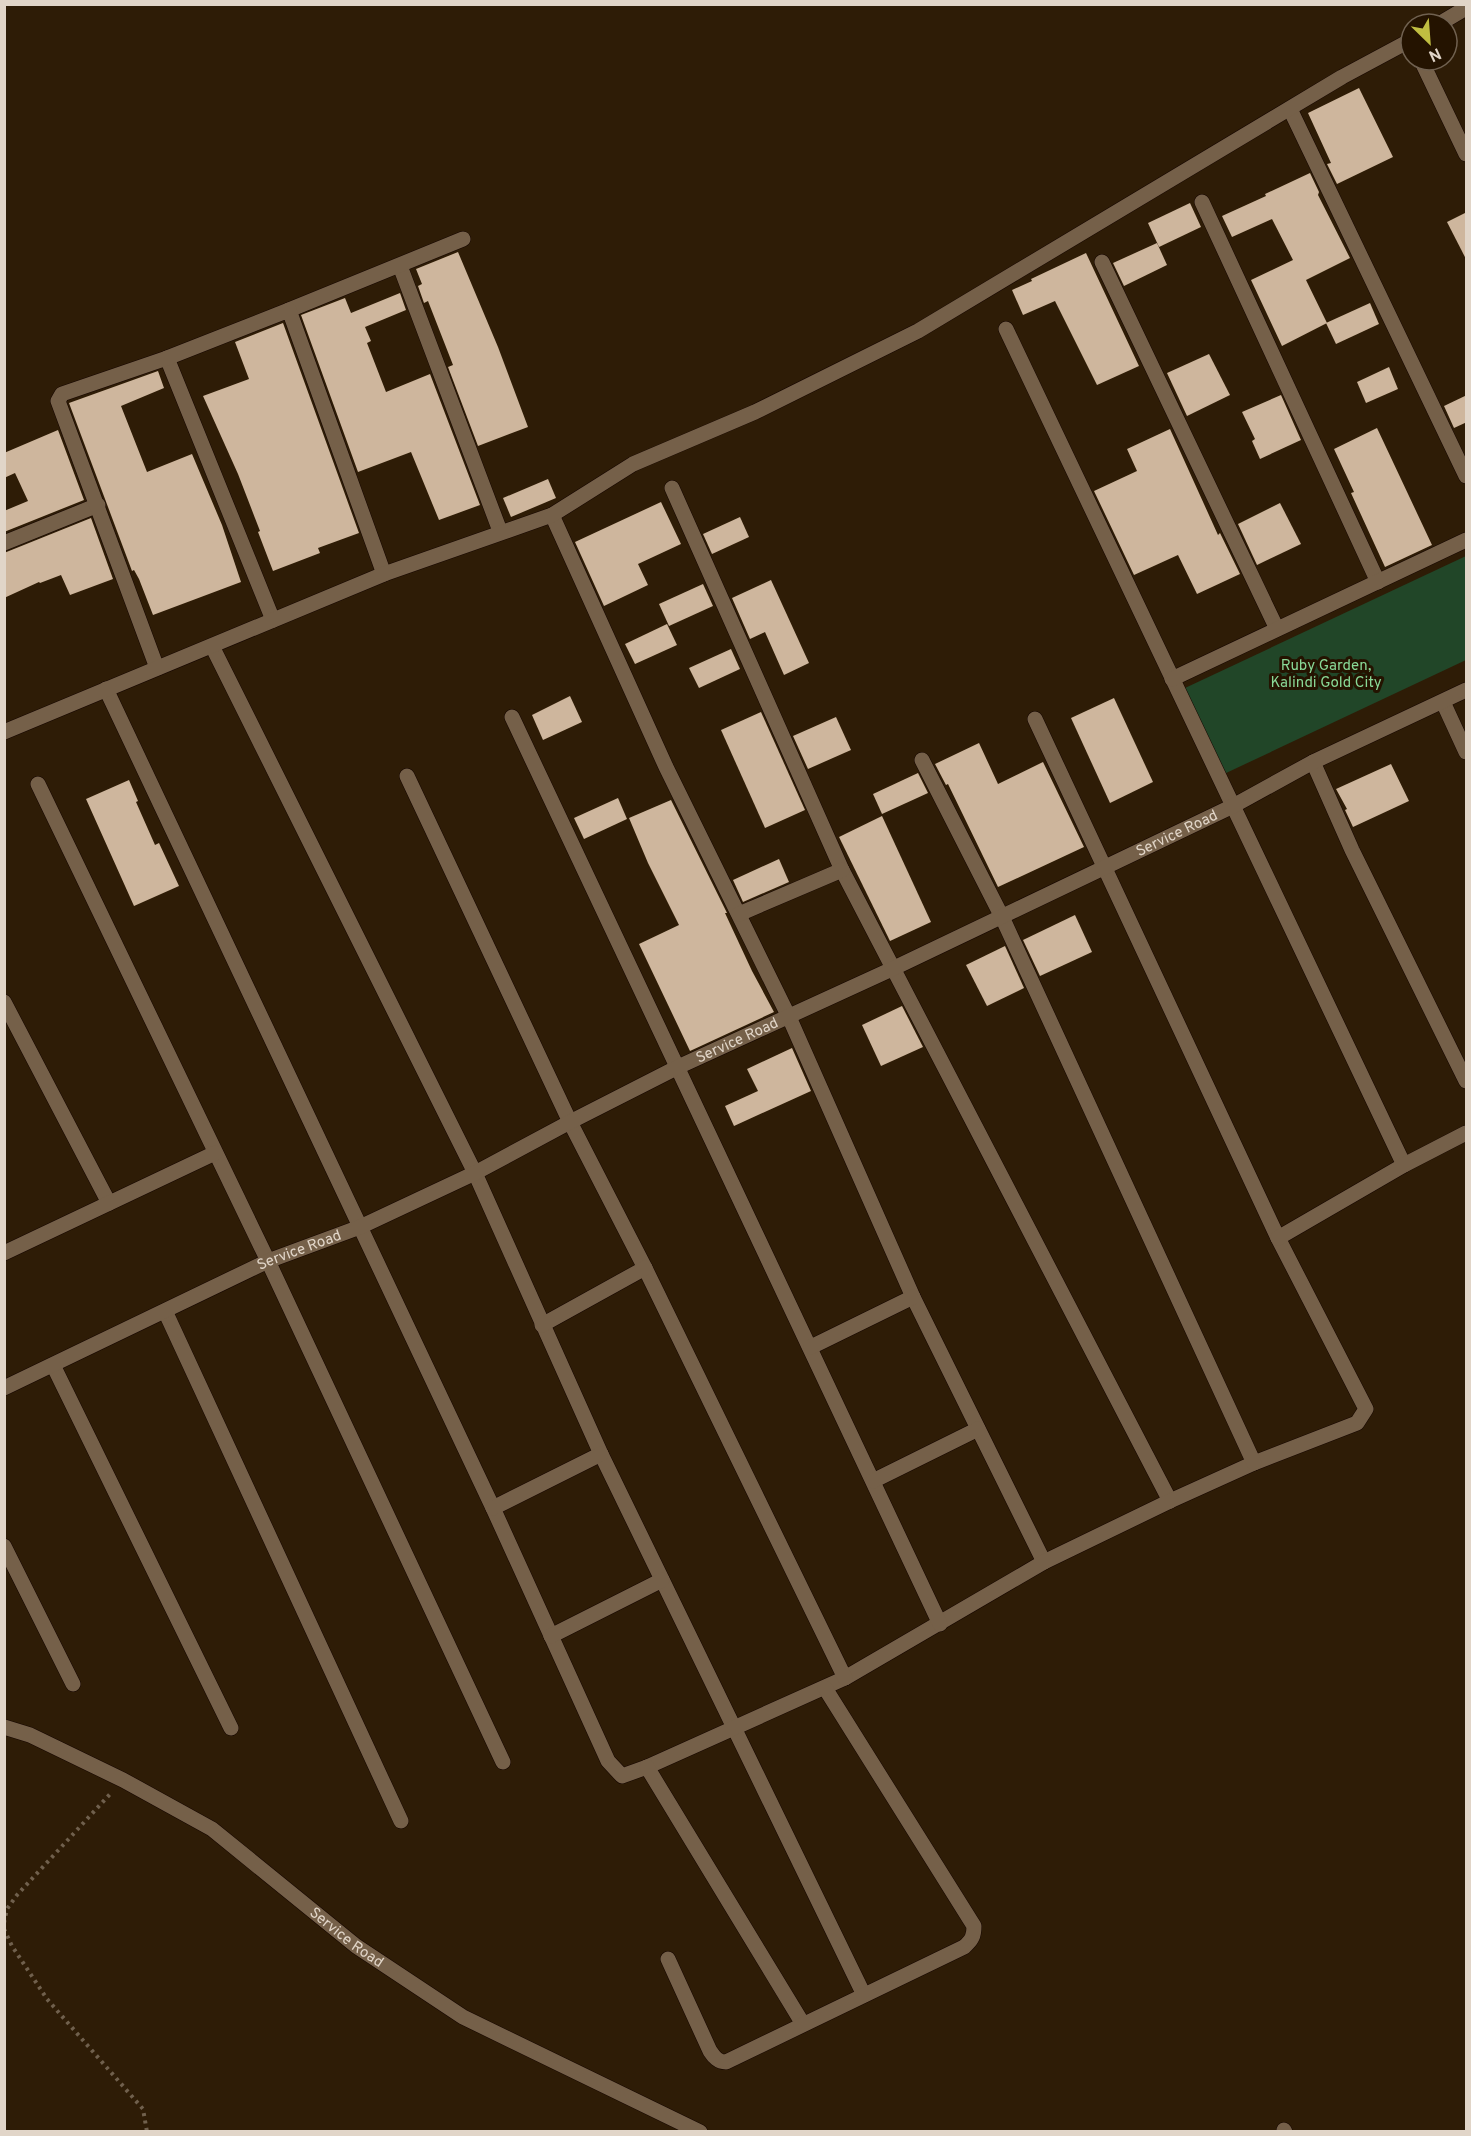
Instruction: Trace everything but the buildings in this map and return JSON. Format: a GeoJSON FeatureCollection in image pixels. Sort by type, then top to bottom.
{"type":"FeatureCollection","features":[{"type":"Feature","properties":{"kind":"street"},"geometry":{"type":"LineString","coordinates":[[4,732],[384,574],[552,514],[633,464],[755,412],[918,331],[1342,77],[1399,46]]}},
{"type":"Feature","properties":{"kind":"street"},"geometry":{"type":"LineString","coordinates":[[1427,72],[1467,154]]}},
{"type":"Feature","properties":{"kind":"street"},"geometry":{"type":"LineString","coordinates":[[1290,109],[1467,476]]}},
{"type":"Feature","properties":{"kind":"street"},"geometry":{"type":"LineString","coordinates":[[1202,201],[1378,582]]}},
{"type":"Feature","properties":{"kind":"street"},"geometry":{"type":"LineString","coordinates":[[156,668],[98,505],[58,402],[63,394],[167,358],[463,239]]}},
{"type":"Feature","properties":{"kind":"street"},"geometry":{"type":"LineString","coordinates":[[1102,262],[1277,629]]}},
{"type":"Feature","properties":{"kind":"street"},"geometry":{"type":"LineString","coordinates":[[400,266],[500,531]]}},
{"type":"Feature","properties":{"kind":"street"},"geometry":{"type":"LineString","coordinates":[[289,310],[384,574]]}},
{"type":"Feature","properties":{"kind":"street"},"geometry":{"type":"LineString","coordinates":[[1006,329],[1404,1165]]}},
{"type":"Feature","properties":{"kind":"street"},"geometry":{"type":"LineString","coordinates":[[167,358],[273,620]]}},
{"type":"Feature","properties":{"kind":"street"},"geometry":{"type":"LineString","coordinates":[[672,488],[842,870],[1170,1501]]}},
{"type":"Feature","properties":{"kind":"street"},"geometry":{"type":"LineString","coordinates":[[4,543],[98,505]]}},
{"type":"Feature","properties":{"kind":"street"},"geometry":{"type":"LineString","coordinates":[[552,514],[666,766],[789,1017],[913,1297],[1044,1562]]}},
{"type":"Feature","properties":{"kind":"street"},"geometry":{"type":"LineString","coordinates":[[1172,679],[1467,540]]}},
{"type":"Feature","properties":{"kind":"street"},"geometry":{"type":"LineString","coordinates":[[212,646],[475,1173],[601,1454],[864,1995]]}},
{"type":"Feature","properties":{"kind":"street"},"geometry":{"type":"LineString","coordinates":[[106,689],[493,1508],[608,1761],[622,1776],[825,1688],[940,1624],[1044,1562],[1254,1463],[1357,1423],[1366,1408],[1278,1238],[1035,719]]}},
{"type":"Feature","properties":{"kind":"street","name":"Service Road"},"geometry":{"type":"LineString","coordinates":[[4,1388],[268,1261],[360,1227],[475,1173],[678,1067],[1002,917],[1233,806],[1313,762],[1467,690]]}},
{"type":"Feature","properties":{"kind":"street"},"geometry":{"type":"LineString","coordinates":[[1443,702],[1467,752]]}},
{"type":"Feature","properties":{"kind":"street"},"geometry":{"type":"LineString","coordinates":[[512,717],[940,1624]]}},
{"type":"Feature","properties":{"kind":"street"},"geometry":{"type":"LineString","coordinates":[[922,760],[1002,917],[1254,1463]]}},
{"type":"Feature","properties":{"kind":"street"},"geometry":{"type":"LineString","coordinates":[[1313,762],[1352,850],[1467,1081]]}},
{"type":"Feature","properties":{"kind":"street"},"geometry":{"type":"LineString","coordinates":[[407,776],[570,1122],[645,1268],[845,1678]]}},
{"type":"Feature","properties":{"kind":"street"},"geometry":{"type":"LineString","coordinates":[[38,784],[268,1261],[503,1762]]}},
{"type":"Feature","properties":{"kind":"street"},"geometry":{"type":"LineString","coordinates":[[739,914],[842,870]]}},
{"type":"Feature","properties":{"kind":"street"},"geometry":{"type":"LineString","coordinates":[[4,1002],[109,1203]]}},
{"type":"Feature","properties":{"kind":"street"},"geometry":{"type":"LineString","coordinates":[[1278,1238],[1404,1165],[1467,1133]]}},
{"type":"Feature","properties":{"kind":"street"},"geometry":{"type":"LineString","coordinates":[[4,1253],[215,1153]]}},
{"type":"Feature","properties":{"kind":"street"},"geometry":{"type":"LineString","coordinates":[[542,1325],[645,1268]]}},
{"type":"Feature","properties":{"kind":"street"},"geometry":{"type":"LineString","coordinates":[[811,1347],[913,1297]]}},
{"type":"Feature","properties":{"kind":"street"},"geometry":{"type":"LineString","coordinates":[[165,1311],[401,1821]]}},
{"type":"Feature","properties":{"kind":"street"},"geometry":{"type":"LineString","coordinates":[[53,1365],[231,1728]]}},
{"type":"Feature","properties":{"kind":"street"},"geometry":{"type":"LineString","coordinates":[[873,1481],[978,1429]]}},
{"type":"Feature","properties":{"kind":"street"},"geometry":{"type":"LineString","coordinates":[[493,1508],[601,1454]]}},
{"type":"Feature","properties":{"kind":"street"},"geometry":{"type":"LineString","coordinates":[[4,1546],[73,1684]]}},
{"type":"Feature","properties":{"kind":"street"},"geometry":{"type":"LineString","coordinates":[[551,1636],[662,1580]]}},
{"type":"Feature","properties":{"kind":"street"},"geometry":{"type":"LineString","coordinates":[[668,1959],[710,2051],[721,2062],[732,2059],[964,1947],[972,1941],[974,1926],[825,1688]]}},
{"type":"Feature","properties":{"kind":"street","name":"Service Road"},"geometry":{"type":"LineString","coordinates":[[4,1727],[30,1735],[123,1780],[212,1829],[356,1946],[463,2017],[700,2132]]}},
{"type":"Feature","properties":{"kind":"street"},"geometry":{"type":"LineString","coordinates":[[647,1767],[803,2024]]}},
{"type":"Feature","properties":{"kind":"path"},"geometry":{"type":"LineString","coordinates":[[4,1923],[7,1909],[17,1895],[123,1780]]}},
{"type":"Feature","properties":{"kind":"path"},"geometry":{"type":"LineString","coordinates":[[4,1929],[12,1946],[47,1999],[143,2109],[147,2132]]}},
{"type":"Feature","properties":{"kind":"green space","name":"Ruby Garden, Kalindi Gold City"},"geometry":{"type":"Polygon","coordinates":[[[1466,556],[1466,660],[1224,774],[1185,688],[1466,556]]]}}]}
